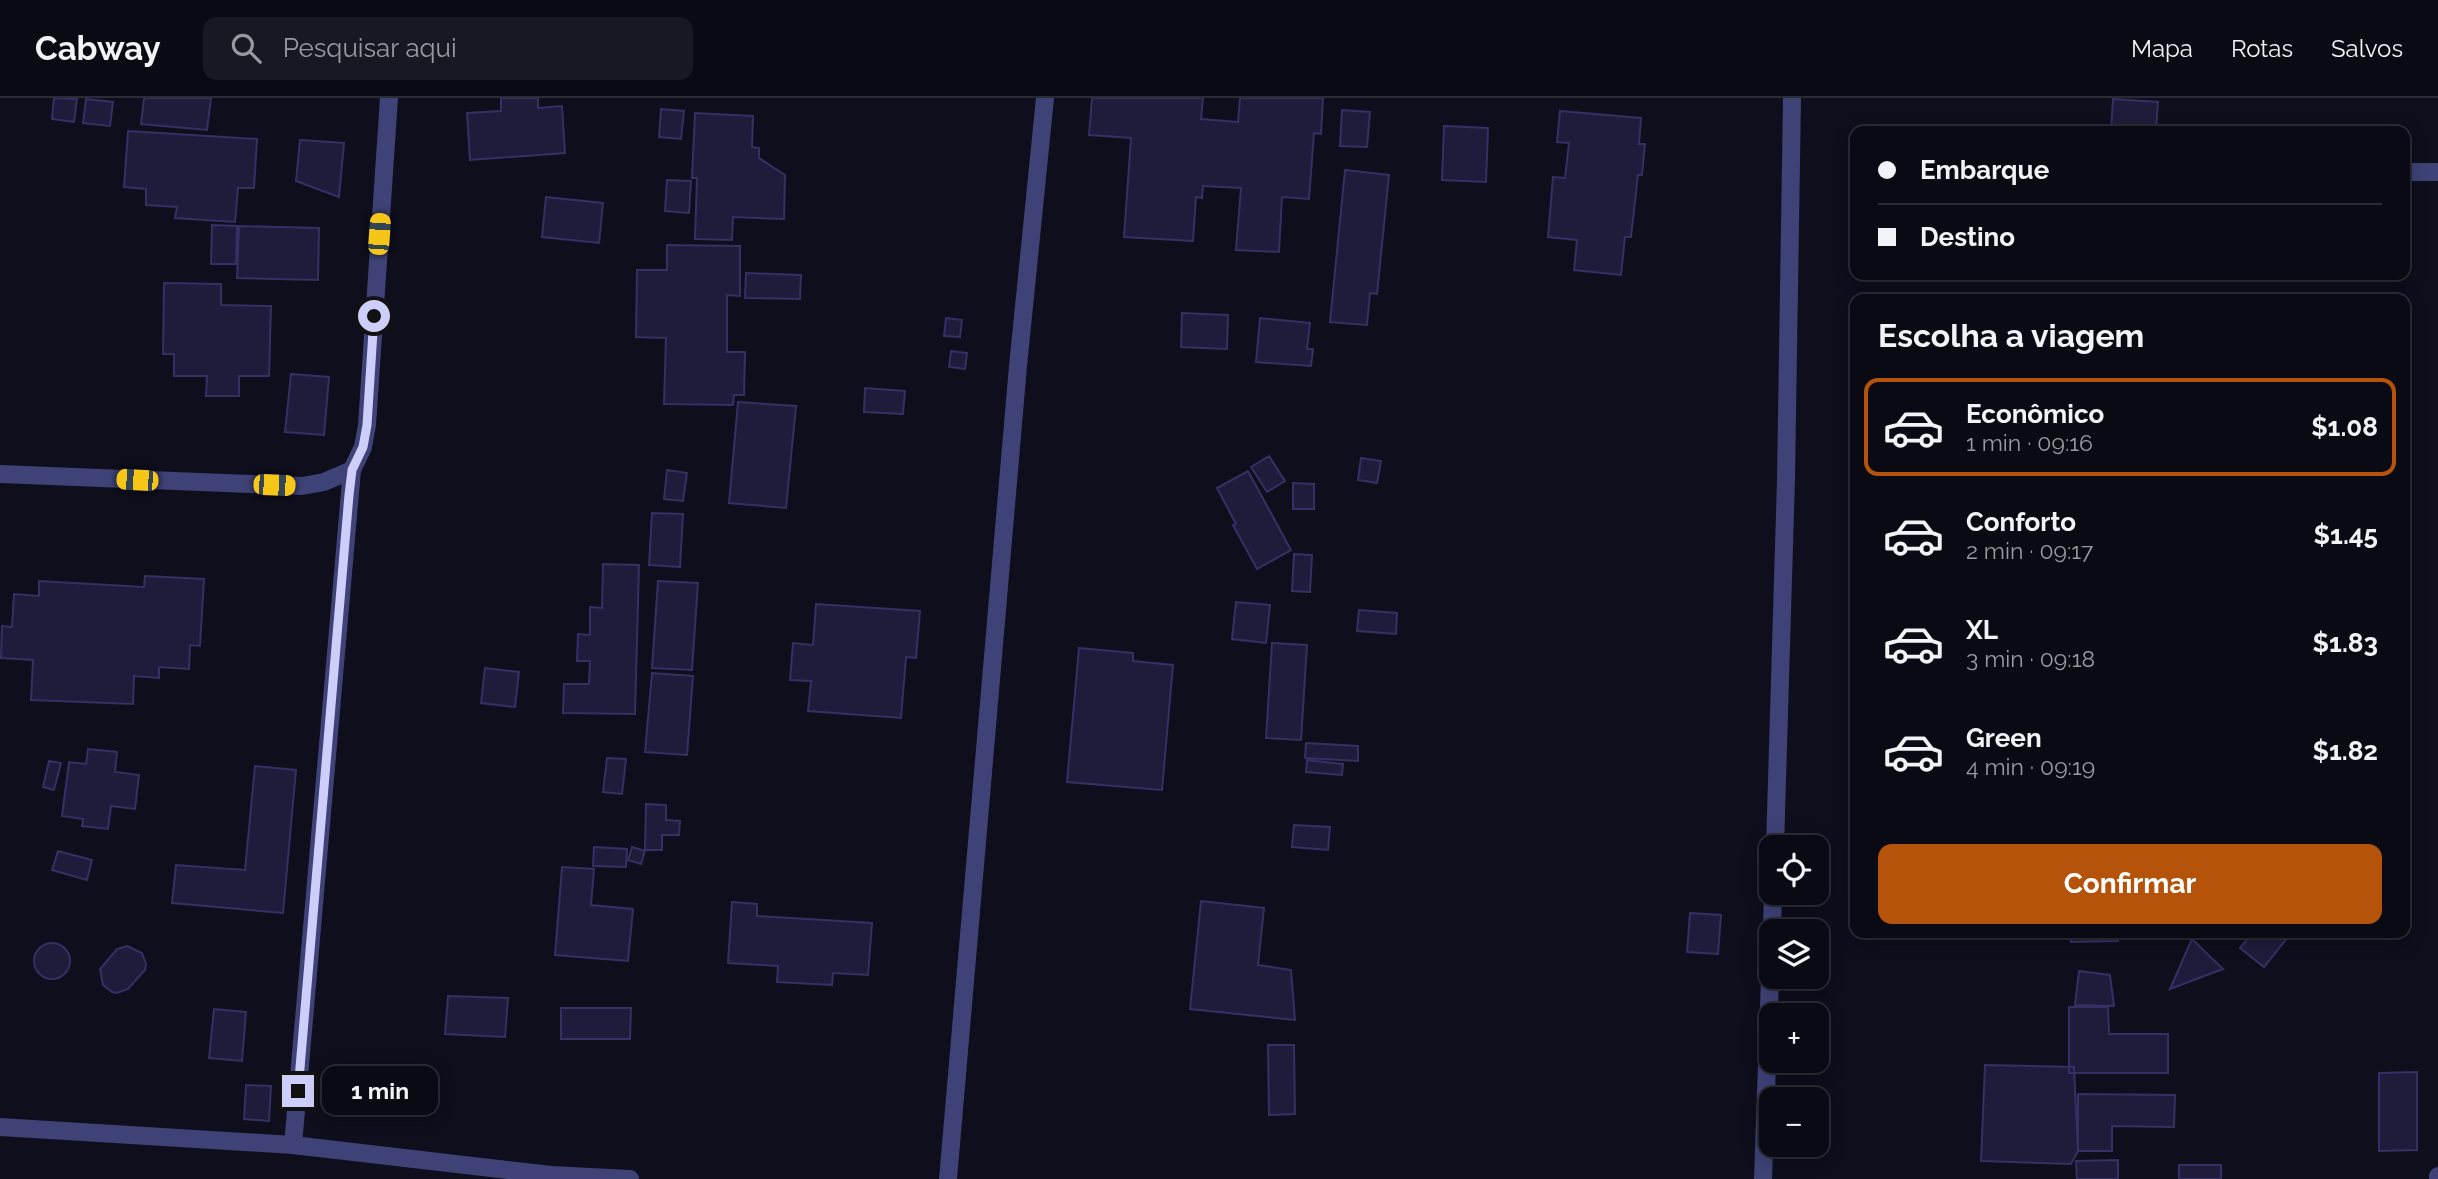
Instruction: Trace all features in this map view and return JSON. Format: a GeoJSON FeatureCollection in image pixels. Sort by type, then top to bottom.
{"type":"FeatureCollection","features":[{"type":"Feature","properties":{"kind":"street"},"geometry":{"type":"LineString","coordinates":[[293,1145],[352,470],[363,447],[367,425],[388,98]]}},
{"type":"Feature","properties":{"kind":"street"},"geometry":{"type":"LineString","coordinates":[[948,1179],[1017,366],[1045,98]]}},
{"type":"Feature","properties":{"kind":"street"},"geometry":{"type":"LineString","coordinates":[[1774,835],[1786,479],[1792,98]]}},
{"type":"Feature","properties":{"kind":"street"},"geometry":{"type":"LineString","coordinates":[[2410,172],[2438,172]]}},
{"type":"Feature","properties":{"kind":"street"},"geometry":{"type":"LineString","coordinates":[[0,474],[302,486],[324,482],[352,470]]}},
{"type":"Feature","properties":{"kind":"street"},"geometry":{"type":"LineString","coordinates":[[1763,1179],[1770,989]]}},
{"type":"Feature","properties":{"kind":"street"},"geometry":{"type":"LineString","coordinates":[[0,1127],[293,1145],[551,1177],[630,1179]]}},
{"type":"Feature","properties":{"kind":"building"},"geometry":{"type":"Polygon","coordinates":[[[54,98],[77,99],[74,122],[52,119],[54,98]]]}},
{"type":"Feature","properties":{"kind":"building"},"geometry":{"type":"Polygon","coordinates":[[[144,98],[211,98],[207,130],[141,124],[144,98]]]}},
{"type":"Feature","properties":{"kind":"building"},"geometry":{"type":"Polygon","coordinates":[[[501,98],[538,98],[538,108],[562,106],[565,153],[470,160],[467,113],[501,111],[501,98]]]}},
{"type":"Feature","properties":{"kind":"building"},"geometry":{"type":"Polygon","coordinates":[[[1092,98],[1203,98],[1201,119],[1238,122],[1240,98],[1323,98],[1321,134],[1314,133],[1309,199],[1282,197],[1279,252],[1236,250],[1241,188],[1203,186],[1202,198],[1196,197],[1193,241],[1124,237],[1131,138],[1089,135],[1092,98]]]}},
{"type":"Feature","properties":{"kind":"building"},"geometry":{"type":"Polygon","coordinates":[[[86,99],[113,102],[110,126],[83,123],[86,99]]]}},
{"type":"Feature","properties":{"kind":"building"},"geometry":{"type":"Polygon","coordinates":[[[2113,99],[2158,102],[2156,126],[2111,126],[2113,99]]]}},
{"type":"Feature","properties":{"kind":"building"},"geometry":{"type":"Polygon","coordinates":[[[661,109],[684,111],[681,139],[659,137],[661,109]]]}},
{"type":"Feature","properties":{"kind":"building"},"geometry":{"type":"Polygon","coordinates":[[[1342,110],[1370,112],[1367,147],[1340,146],[1342,110]]]}},
{"type":"Feature","properties":{"kind":"building"},"geometry":{"type":"Polygon","coordinates":[[[1560,111],[1641,118],[1639,144],[1645,144],[1642,175],[1638,175],[1631,237],[1625,237],[1621,275],[1574,270],[1577,240],[1548,237],[1553,177],[1565,178],[1569,143],[1557,142],[1560,111]]]}},
{"type":"Feature","properties":{"kind":"building"},"geometry":{"type":"Polygon","coordinates":[[[695,113],[753,116],[752,147],[759,148],[759,158],[785,175],[784,219],[733,217],[732,240],[695,239],[697,178],[692,178],[695,113]]]}},
{"type":"Feature","properties":{"kind":"building"},"geometry":{"type":"Polygon","coordinates":[[[1444,126],[1488,128],[1486,182],[1442,180],[1444,126]]]}},
{"type":"Feature","properties":{"kind":"building"},"geometry":{"type":"Polygon","coordinates":[[[128,131],[257,139],[254,188],[238,188],[235,222],[175,218],[177,207],[146,205],[146,189],[124,187],[128,131]]]}},
{"type":"Feature","properties":{"kind":"building"},"geometry":{"type":"Polygon","coordinates":[[[300,140],[344,143],[339,197],[296,181],[300,140]]]}},
{"type":"Feature","properties":{"kind":"building"},"geometry":{"type":"Polygon","coordinates":[[[1345,170],[1389,175],[1377,294],[1370,293],[1367,325],[1330,322],[1345,170]]]}},
{"type":"Feature","properties":{"kind":"building"},"geometry":{"type":"Polygon","coordinates":[[[667,180],[691,181],[689,213],[665,211],[667,180]]]}},
{"type":"Feature","properties":{"kind":"building"},"geometry":{"type":"Polygon","coordinates":[[[546,197],[603,203],[599,243],[542,237],[546,197]]]}},
{"type":"Feature","properties":{"kind":"building"},"geometry":{"type":"Polygon","coordinates":[[[212,225],[237,226],[236,264],[211,264],[212,225]]]}},
{"type":"Feature","properties":{"kind":"building"},"geometry":{"type":"Polygon","coordinates":[[[239,226],[319,228],[318,280],[237,278],[239,226]]]}},
{"type":"Feature","properties":{"kind":"building"},"geometry":{"type":"Polygon","coordinates":[[[667,245],[740,246],[740,296],[727,295],[727,352],[745,352],[744,395],[734,395],[733,405],[664,404],[666,338],[636,337],[637,270],[667,270],[667,245]]]}},
{"type":"Feature","properties":{"kind":"building"},"geometry":{"type":"Polygon","coordinates":[[[746,273],[801,275],[800,299],[745,298],[746,273]]]}},
{"type":"Feature","properties":{"kind":"building"},"geometry":{"type":"Polygon","coordinates":[[[164,283],[221,284],[221,305],[271,306],[269,376],[239,376],[239,396],[206,396],[207,376],[174,376],[174,354],[163,354],[164,283]]]}},
{"type":"Feature","properties":{"kind":"building"},"geometry":{"type":"Polygon","coordinates":[[[1182,313],[1228,315],[1227,349],[1181,347],[1182,313]]]}},
{"type":"Feature","properties":{"kind":"building"},"geometry":{"type":"Polygon","coordinates":[[[946,318],[962,320],[960,337],[944,336],[946,318]]]}},
{"type":"Feature","properties":{"kind":"building"},"geometry":{"type":"Polygon","coordinates":[[[1260,318],[1310,323],[1307,349],[1313,349],[1311,366],[1256,362],[1260,318]]]}},
{"type":"Feature","properties":{"kind":"building"},"geometry":{"type":"Polygon","coordinates":[[[951,351],[967,353],[965,369],[949,367],[951,351]]]}},
{"type":"Feature","properties":{"kind":"building"},"geometry":{"type":"Polygon","coordinates":[[[291,374],[329,377],[324,435],[285,432],[291,374]]]}},
{"type":"Feature","properties":{"kind":"building"},"geometry":{"type":"Polygon","coordinates":[[[865,388],[905,391],[903,414],[864,412],[865,388]]]}},
{"type":"Feature","properties":{"kind":"building"},"geometry":{"type":"Polygon","coordinates":[[[738,402],[796,406],[786,508],[729,503],[738,402]]]}},
{"type":"Feature","properties":{"kind":"building"},"geometry":{"type":"Polygon","coordinates":[[[1269,456],[1285,481],[1267,492],[1251,467],[1269,456]]]}},
{"type":"Feature","properties":{"kind":"building"},"geometry":{"type":"Polygon","coordinates":[[[1361,458],[1381,461],[1377,483],[1358,480],[1361,458]]]}},
{"type":"Feature","properties":{"kind":"building"},"geometry":{"type":"Polygon","coordinates":[[[667,470],[687,473],[683,501],[664,499],[667,470]]]}},
{"type":"Feature","properties":{"kind":"building"},"geometry":{"type":"Polygon","coordinates":[[[1248,471],[1291,550],[1257,569],[1217,488],[1248,471]]]}},
{"type":"Feature","properties":{"kind":"building"},"geometry":{"type":"Polygon","coordinates":[[[1293,483],[1314,484],[1314,509],[1293,509],[1293,483]]]}},
{"type":"Feature","properties":{"kind":"building"},"geometry":{"type":"Polygon","coordinates":[[[652,513],[683,514],[680,567],[649,565],[652,513]]]}},
{"type":"Feature","properties":{"kind":"building"},"geometry":{"type":"Polygon","coordinates":[[[1294,554],[1312,555],[1310,592],[1292,591],[1294,554]]]}},
{"type":"Feature","properties":{"kind":"building"},"geometry":{"type":"Polygon","coordinates":[[[603,564],[639,565],[635,714],[563,713],[564,684],[589,684],[590,661],[577,661],[578,634],[590,635],[590,607],[602,608],[603,564]]]}},
{"type":"Feature","properties":{"kind":"building"},"geometry":{"type":"Polygon","coordinates":[[[145,576],[204,579],[200,646],[190,645],[189,669],[159,667],[159,678],[134,676],[133,704],[31,700],[33,660],[1,658],[2,626],[12,627],[14,594],[39,596],[39,581],[144,587],[145,576]]]}},
{"type":"Feature","properties":{"kind":"building"},"geometry":{"type":"Polygon","coordinates":[[[658,581],[698,583],[692,670],[652,668],[658,581]]]}},
{"type":"Feature","properties":{"kind":"building"},"geometry":{"type":"Polygon","coordinates":[[[1236,602],[1270,605],[1266,643],[1232,639],[1236,602]]]}},
{"type":"Feature","properties":{"kind":"building"},"geometry":{"type":"Polygon","coordinates":[[[816,604],[920,611],[916,658],[906,657],[901,718],[808,711],[811,681],[790,680],[793,643],[813,645],[816,604]]]}},
{"type":"Feature","properties":{"kind":"building"},"geometry":{"type":"Polygon","coordinates":[[[1359,610],[1397,613],[1396,634],[1357,631],[1359,610]]]}},
{"type":"Feature","properties":{"kind":"building"},"geometry":{"type":"Polygon","coordinates":[[[1272,643],[1307,645],[1301,740],[1266,738],[1272,643]]]}},
{"type":"Feature","properties":{"kind":"building"},"geometry":{"type":"Polygon","coordinates":[[[1079,648],[1133,653],[1133,661],[1173,665],[1162,790],[1067,782],[1079,648]]]}},
{"type":"Feature","properties":{"kind":"building"},"geometry":{"type":"Polygon","coordinates":[[[485,668],[519,672],[515,707],[481,703],[485,668]]]}},
{"type":"Feature","properties":{"kind":"building"},"geometry":{"type":"Polygon","coordinates":[[[652,673],[693,676],[687,755],[645,752],[652,673]]]}},
{"type":"Feature","properties":{"kind":"building"},"geometry":{"type":"Polygon","coordinates":[[[1306,743],[1358,746],[1358,761],[1305,758],[1306,743]]]}},
{"type":"Feature","properties":{"kind":"building"},"geometry":{"type":"Polygon","coordinates":[[[88,749],[117,752],[115,772],[139,775],[135,809],[111,806],[108,829],[82,826],[83,819],[62,816],[69,762],[86,764],[88,749]]]}},
{"type":"Feature","properties":{"kind":"building"},"geometry":{"type":"Polygon","coordinates":[[[607,758],[626,759],[622,794],[603,792],[607,758]]]}},
{"type":"Feature","properties":{"kind":"building"},"geometry":{"type":"Polygon","coordinates":[[[1307,760],[1343,764],[1342,775],[1306,772],[1307,760]]]}},
{"type":"Feature","properties":{"kind":"building"},"geometry":{"type":"Polygon","coordinates":[[[49,761],[61,763],[54,790],[43,787],[49,761]]]}},
{"type":"Feature","properties":{"kind":"building"},"geometry":{"type":"Polygon","coordinates":[[[255,766],[296,770],[283,913],[172,903],[176,865],[245,870],[255,766]]]}},
{"type":"Feature","properties":{"kind":"building"},"geometry":{"type":"Polygon","coordinates":[[[646,804],[666,805],[666,820],[680,821],[679,835],[662,835],[662,850],[645,850],[646,804]]]}},
{"type":"Feature","properties":{"kind":"building"},"geometry":{"type":"Polygon","coordinates":[[[1294,825],[1330,827],[1328,850],[1292,847],[1294,825]]]}},
{"type":"Feature","properties":{"kind":"building"},"geometry":{"type":"Polygon","coordinates":[[[594,847],[627,849],[626,867],[593,866],[594,847]]]}},
{"type":"Feature","properties":{"kind":"building"},"geometry":{"type":"Polygon","coordinates":[[[632,847],[645,851],[641,864],[628,860],[632,847]]]}},
{"type":"Feature","properties":{"kind":"building"},"geometry":{"type":"Polygon","coordinates":[[[58,851],[92,860],[87,880],[52,870],[58,851]]]}},
{"type":"Feature","properties":{"kind":"building"},"geometry":{"type":"Polygon","coordinates":[[[562,867],[594,869],[591,905],[633,909],[628,961],[555,955],[562,867]]]}},
{"type":"Feature","properties":{"kind":"building"},"geometry":{"type":"Polygon","coordinates":[[[1201,901],[1264,908],[1258,965],[1291,970],[1295,1020],[1190,1009],[1201,901]]]}},
{"type":"Feature","properties":{"kind":"building"},"geometry":{"type":"Polygon","coordinates":[[[732,902],[757,904],[757,916],[872,923],[868,975],[833,973],[832,985],[777,982],[778,966],[728,963],[732,902]]]}},
{"type":"Feature","properties":{"kind":"building"},"geometry":{"type":"Polygon","coordinates":[[[1690,913],[1721,915],[1718,954],[1687,952],[1690,913]]]}},
{"type":"Feature","properties":{"kind":"building"},"geometry":{"type":"Polygon","coordinates":[[[2071,938],[2118,938],[2118,941],[2071,942],[2071,938]]]}},
{"type":"Feature","properties":{"kind":"building"},"geometry":{"type":"Polygon","coordinates":[[[2248,938],[2287,938],[2264,967],[2240,948],[2248,938]]]}},
{"type":"Feature","properties":{"kind":"building"},"geometry":{"type":"Polygon","coordinates":[[[2192,939],[2223,969],[2170,989],[2192,939]]]}},
{"type":"Feature","properties":{"kind":"building"},"geometry":{"type":"Polygon","coordinates":[[[52,943],[65,948],[70,961],[65,974],[52,979],[39,974],[34,961],[39,948],[52,943]]]}},
{"type":"Feature","properties":{"kind":"building"},"geometry":{"type":"Polygon","coordinates":[[[127,946],[142,953],[145,970],[128,989],[112,992],[103,985],[100,969],[117,949],[127,946]]]}},
{"type":"Feature","properties":{"kind":"building"},"geometry":{"type":"Polygon","coordinates":[[[2079,971],[2110,975],[2114,1006],[2075,1005],[2079,971]]]}},
{"type":"Feature","properties":{"kind":"building"},"geometry":{"type":"Polygon","coordinates":[[[448,996],[508,998],[505,1037],[445,1034],[448,996]]]}},
{"type":"Feature","properties":{"kind":"building"},"geometry":{"type":"Polygon","coordinates":[[[2069,1007],[2108,1007],[2109,1034],[2168,1034],[2168,1073],[2069,1073],[2069,1007]]]}},
{"type":"Feature","properties":{"kind":"building"},"geometry":{"type":"Polygon","coordinates":[[[561,1008],[631,1008],[630,1039],[561,1039],[561,1008]]]}},
{"type":"Feature","properties":{"kind":"building"},"geometry":{"type":"Polygon","coordinates":[[[214,1009],[246,1012],[242,1061],[209,1058],[214,1009]]]}},
{"type":"Feature","properties":{"kind":"building"},"geometry":{"type":"Polygon","coordinates":[[[1268,1045],[1294,1045],[1295,1114],[1269,1115],[1268,1045]]]}},
{"type":"Feature","properties":{"kind":"building"},"geometry":{"type":"Polygon","coordinates":[[[1985,1065],[2074,1067],[2078,1151],[2071,1164],[1981,1161],[1985,1065]]]}},
{"type":"Feature","properties":{"kind":"building"},"geometry":{"type":"Polygon","coordinates":[[[2417,1072],[2417,1150],[2379,1151],[2379,1073],[2417,1072]]]}},
{"type":"Feature","properties":{"kind":"building"},"geometry":{"type":"Polygon","coordinates":[[[246,1085],[271,1086],[269,1121],[244,1119],[246,1085]]]}},
{"type":"Feature","properties":{"kind":"building"},"geometry":{"type":"Polygon","coordinates":[[[2078,1094],[2175,1095],[2174,1127],[2112,1126],[2112,1151],[2078,1151],[2078,1094]]]}},
{"type":"Feature","properties":{"kind":"building"},"geometry":{"type":"Polygon","coordinates":[[[2118,1160],[2118,1179],[2077,1179],[2076,1161],[2118,1160]]]}},
{"type":"Feature","properties":{"kind":"building"},"geometry":{"type":"Polygon","coordinates":[[[2179,1165],[2221,1165],[2221,1179],[2179,1179],[2179,1165]]]}},
{"type":"Feature","properties":{"kind":"route"},"geometry":{"type":"LineString","coordinates":[[298,1091],[349,495],[352,470],[363,447],[367,425],[374,316]]}}]}
